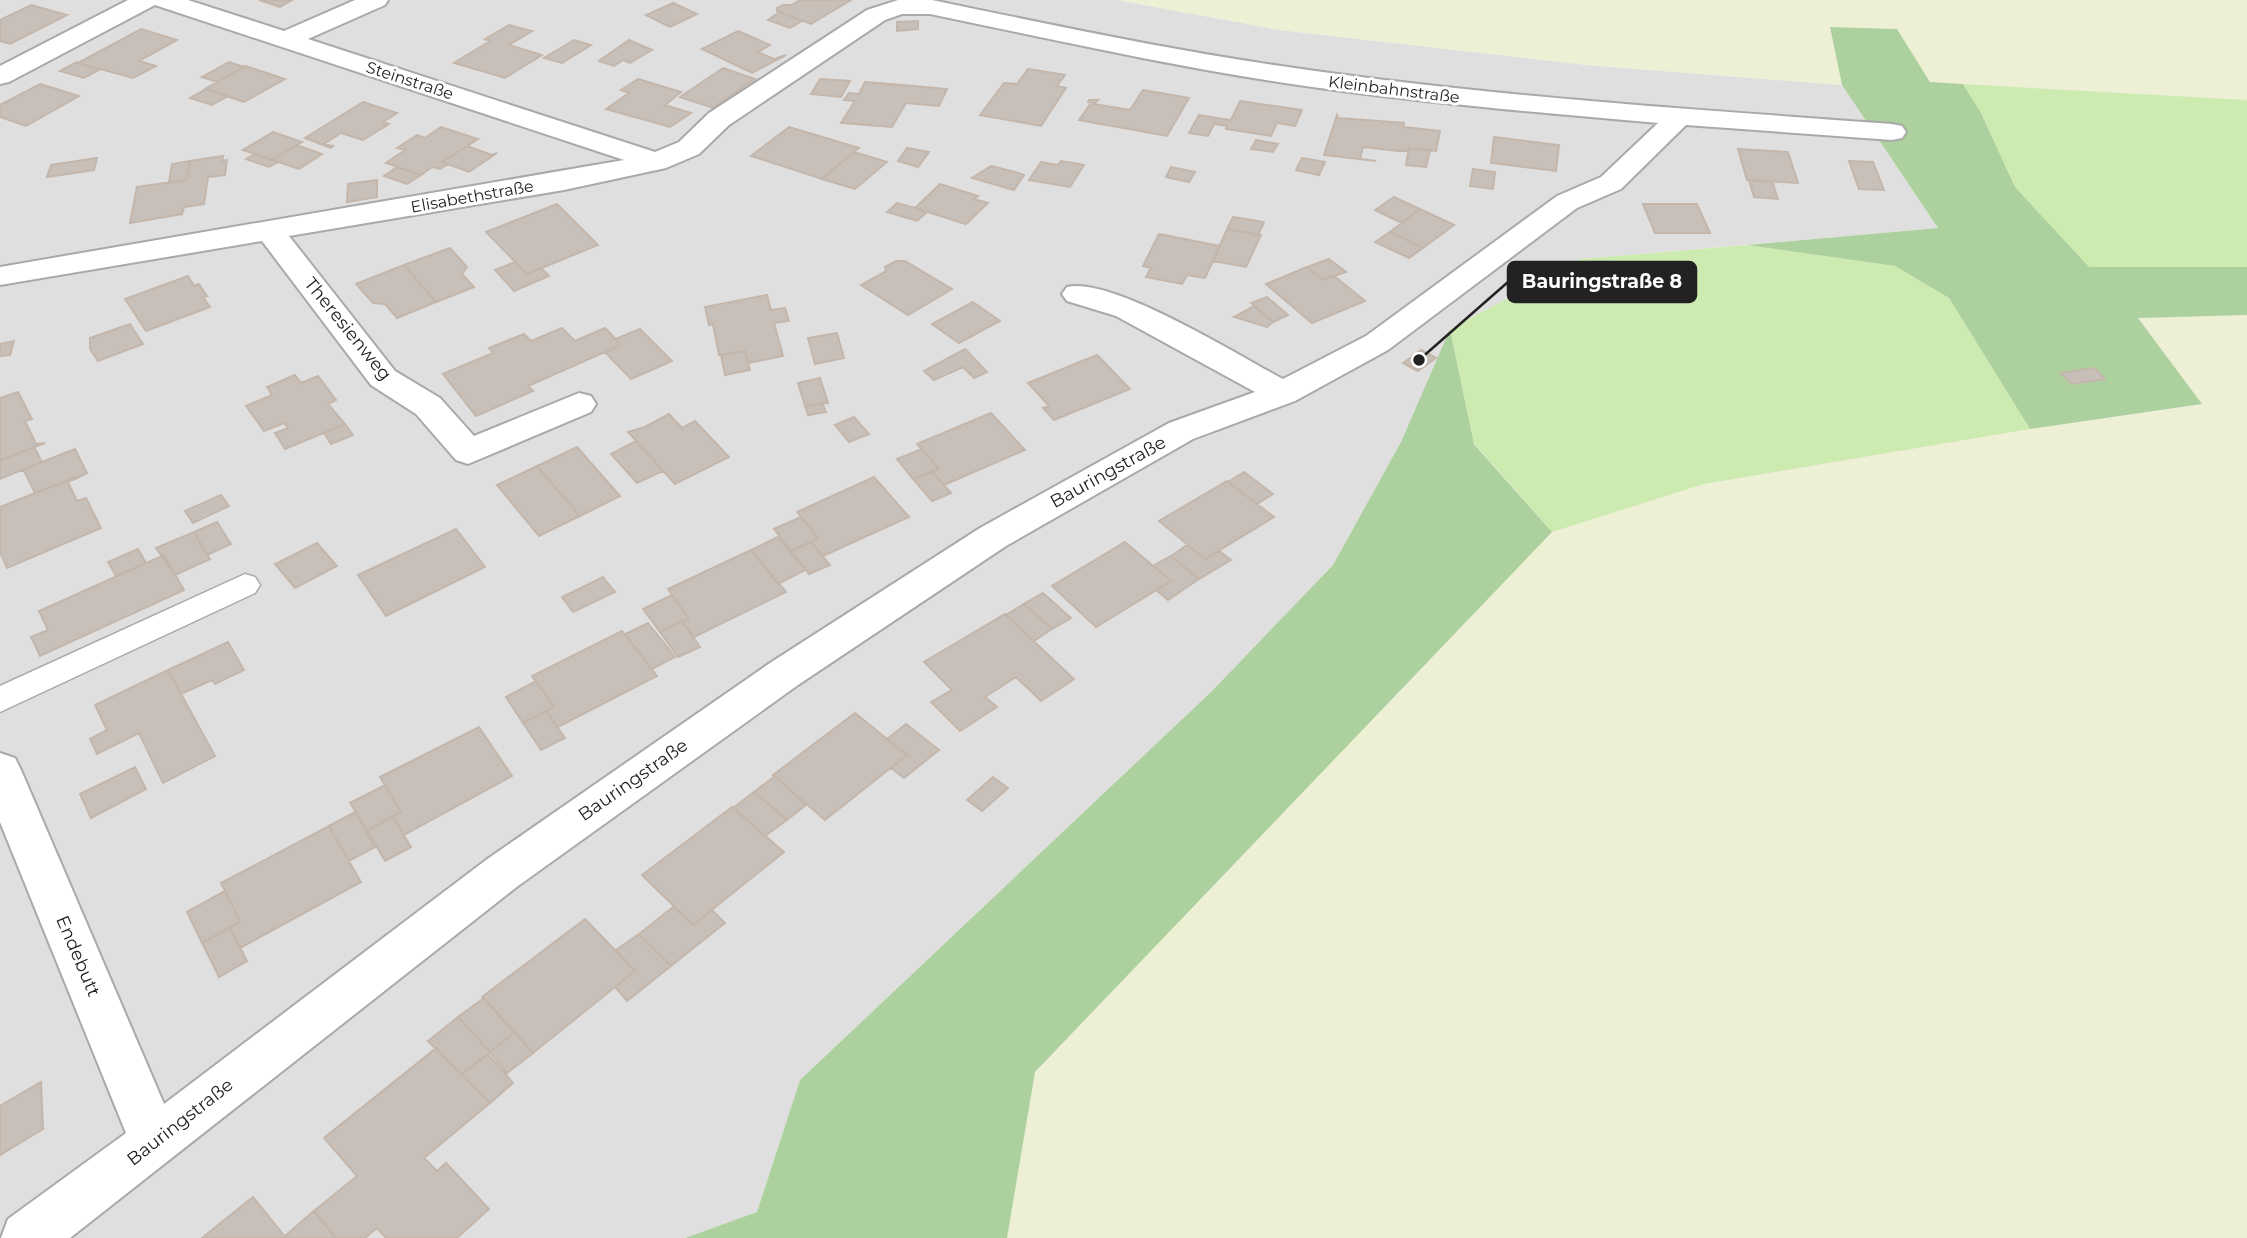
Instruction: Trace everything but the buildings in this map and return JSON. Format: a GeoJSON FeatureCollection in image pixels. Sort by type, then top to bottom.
{"type":"FeatureCollection","features":[{"type":"Feature","properties":{"kind":"street"},"geometry":{"type":"LineString","coordinates":[[0,76],[147,0]]}},
{"type":"Feature","properties":{"kind":"street","name":"Steinstraße"},"geometry":{"type":"LineString","coordinates":[[163,0],[656,162]]}},
{"type":"Feature","properties":{"kind":"street"},"geometry":{"type":"LineString","coordinates":[[288,39],[376,0]]}},
{"type":"Feature","properties":{"kind":"street","name":"Kleinbahnstraße"},"geometry":{"type":"LineString","coordinates":[[900,7],[930,7],[1108,44],[1328,81],[1483,99],[1892,132]]}},
{"type":"Feature","properties":{"kind":"street","name":"Elisabethstraße"},"geometry":{"type":"LineString","coordinates":[[0,276],[564,181],[656,162],[689,148],[719,119],[876,15],[900,7]]}},
{"type":"Feature","properties":{"kind":"street","name":"Bauringstraße"},"geometry":{"type":"LineString","coordinates":[[27,1238],[502,873],[784,674],[1005,530],[1181,431],[1283,393],[1377,344],[1567,202],[1611,183],[1680,116]]}},
{"type":"Feature","properties":{"kind":"street","name":"Theresienweg"},"geometry":{"type":"LineString","coordinates":[[269,230],[383,378],[428,406],[468,452],[579,404]]}},
{"type":"Feature","properties":{"kind":"street"},"geometry":{"type":"LineString","coordinates":[[1077,294],[1127,309],[1283,393]]}},
{"type":"Feature","properties":{"kind":"street","name":"Endebutt"},"geometry":{"type":"LineString","coordinates":[[0,770],[155,1142]]}},
{"type":"Feature","properties":{"kind":"lane"},"geometry":{"type":"LineString","coordinates":[[0,700],[245,585]]}},
{"type":"Feature","properties":{"kind":"shaded area"},"geometry":{"type":"Polygon","coordinates":[[[0,0],[1117,0],[1280,30],[1587,65],[1842,85],[1938,228],[1581,259],[1450,329],[1401,442],[1333,565],[1211,692],[800,1080],[757,1212],[685,1238],[0,1238],[0,0]]]}},
{"type":"Feature","properties":{"kind":"green space"},"geometry":{"type":"Polygon","coordinates":[[[1117,0],[2247,0],[2247,100],[1930,82],[1897,29],[1830,27],[1842,85],[1587,65],[1280,30],[1117,0]]]}},
{"type":"Feature","properties":{"kind":"green space"},"geometry":{"type":"Polygon","coordinates":[[[1830,27],[1897,29],[1930,82],[1963,84],[1981,113],[2015,187],[2089,267],[2247,267],[2247,315],[2138,318],[2202,404],[2030,429],[1949,298],[1895,266],[1747,245],[1938,228],[1842,85],[1830,27]]]}},
{"type":"Feature","properties":{"kind":"green space"},"geometry":{"type":"Polygon","coordinates":[[[1963,84],[2247,100],[2247,267],[2089,268],[2015,187],[1981,113],[1963,84]]]}},
{"type":"Feature","properties":{"kind":"green space"},"geometry":{"type":"Polygon","coordinates":[[[1747,245],[1895,266],[1949,298],[2030,429],[1704,484],[1552,532],[1474,443],[1450,329],[1581,259],[1747,245]]]}},
{"type":"Feature","properties":{"kind":"green space"},"geometry":{"type":"Polygon","coordinates":[[[2247,315],[2247,1238],[1007,1238],[1035,1072],[1552,532],[1704,484],[2030,429],[2202,405],[2138,317],[2247,315]]]}},
{"type":"Feature","properties":{"kind":"green space"},"geometry":{"type":"Polygon","coordinates":[[[1450,329],[1474,444],[1552,532],[1035,1072],[1007,1238],[685,1238],[757,1212],[800,1080],[1211,692],[1333,565],[1401,442],[1450,329]]]}},
{"type":"Feature","properties":{"kind":"place","name":"Bauringstraße 8"},"geometry":{"type":"Point","coordinates":[1419,360]}}]}
